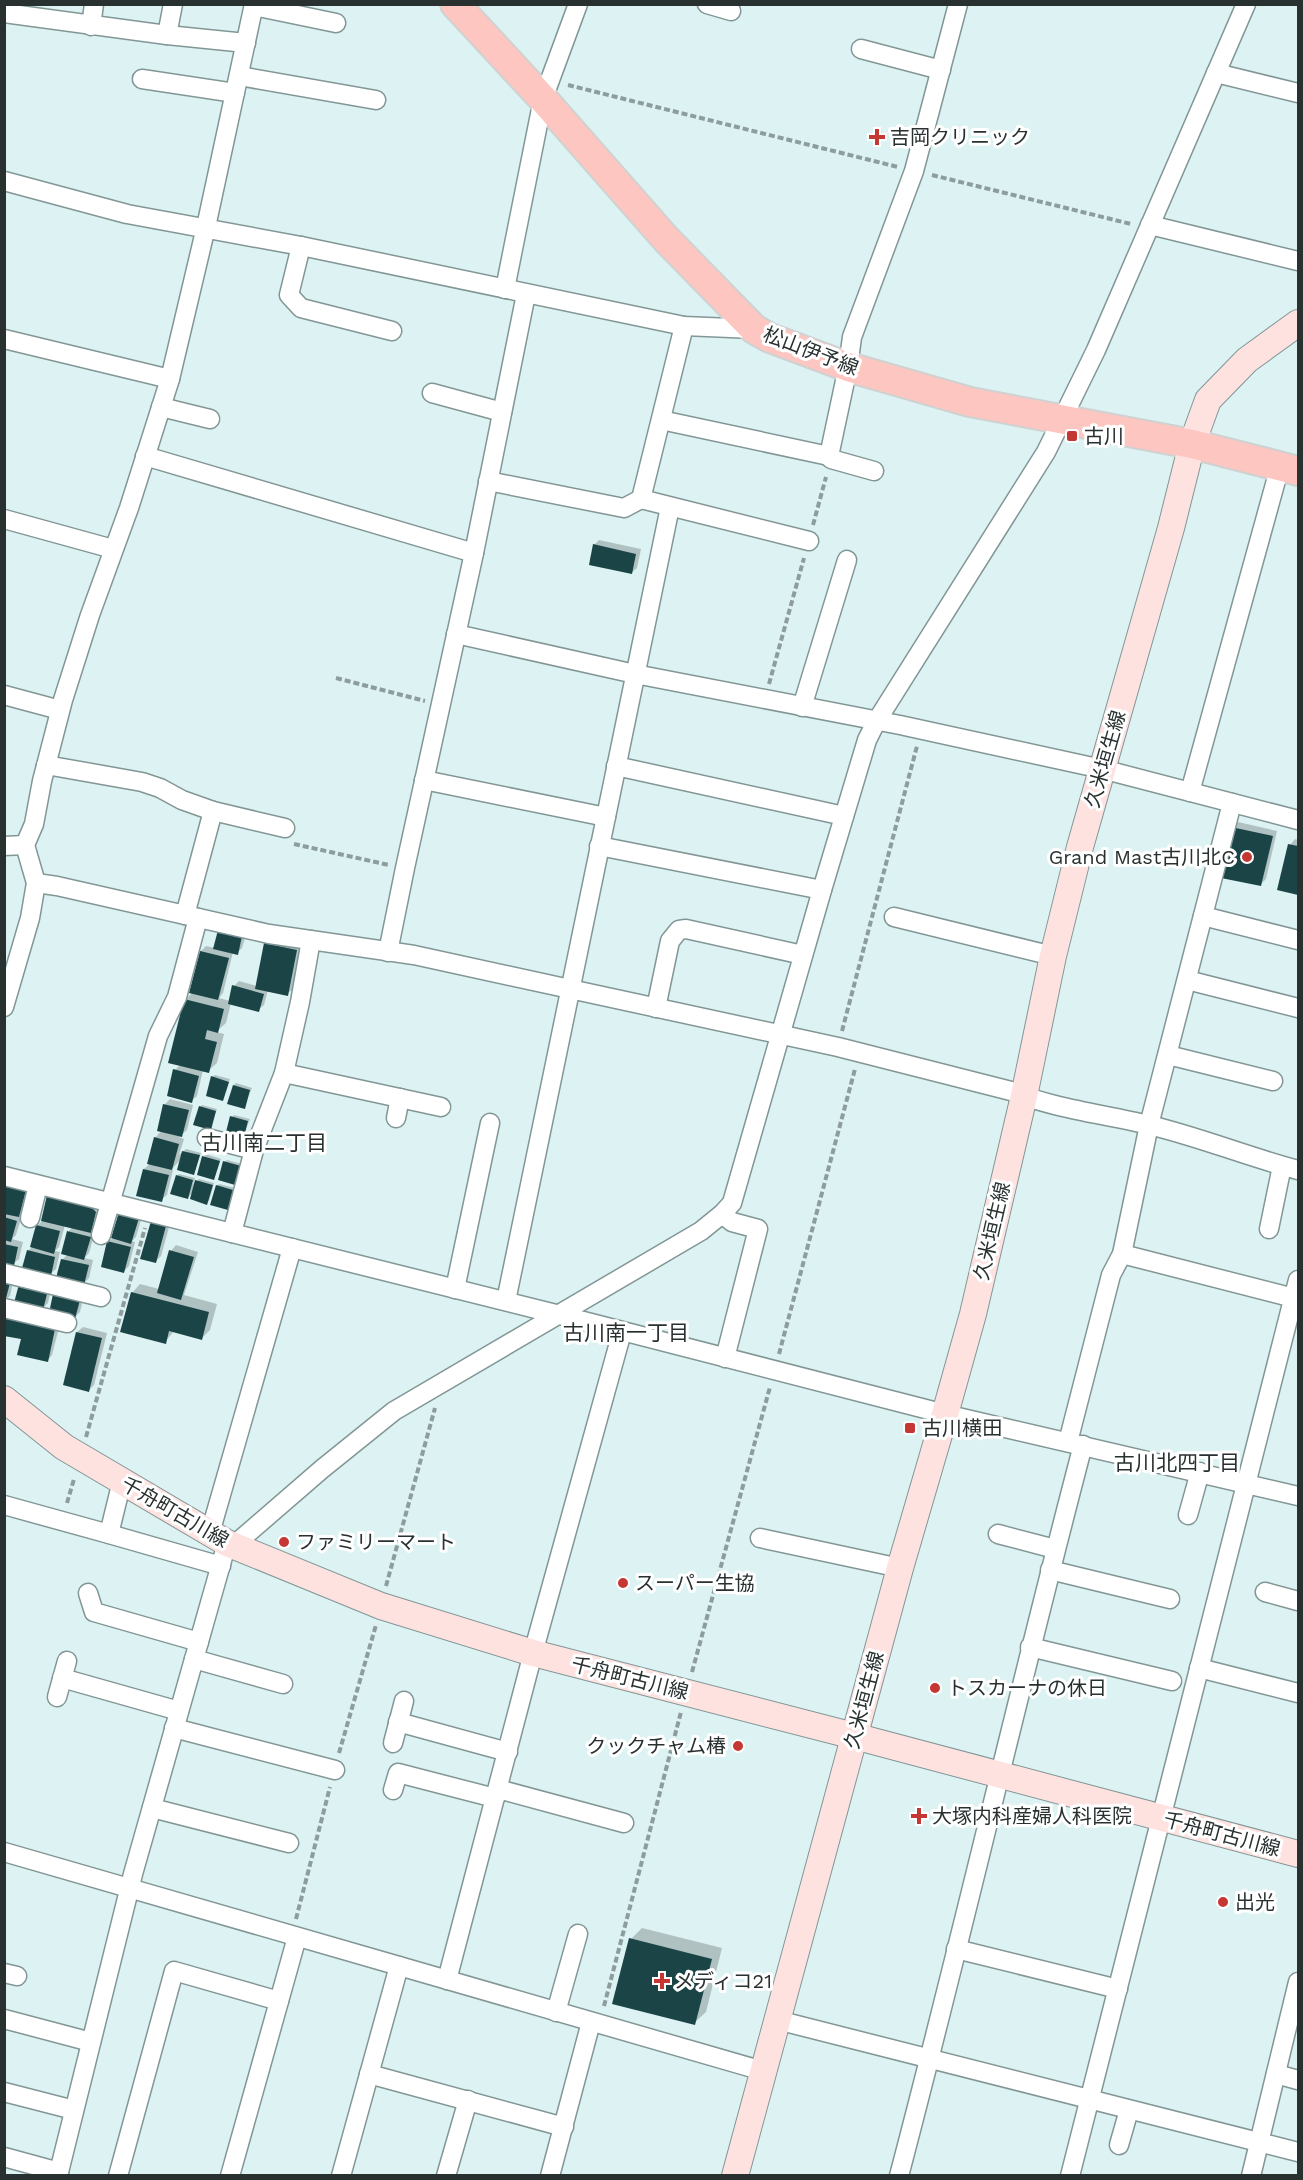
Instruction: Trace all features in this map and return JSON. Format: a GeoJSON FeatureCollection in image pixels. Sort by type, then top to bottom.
{"type":"FeatureCollection","features":[{"type":"Feature","properties":{"kind":"main road","name":"松山伊予線"},"geometry":{"type":"LineString","coordinates":[[455,4],[546,90],[666,239],[754,329],[770,338],[848,367],[970,402],[1192,444],[1289,469]]}},
{"type":"Feature","properties":{"kind":"main road","name":"久米垣生線"},"geometry":{"type":"LineString","coordinates":[[735,2175],[900,1568],[975,1303],[1024,1096],[1053,956],[1102,769],[1172,528],[1192,444],[1208,400],[1246,360],[1299,322]]}},
{"type":"Feature","properties":{"kind":"main road","name":"千舟町古川線"},"geometry":{"type":"LineString","coordinates":[[4,1399],[64,1447],[122,1481],[223,1547],[381,1606],[533,1653],[1299,1854]]}},
{"type":"Feature","properties":{"kind":"street"},"geometry":{"type":"LineString","coordinates":[[91,26],[94,4]]}},
{"type":"Feature","properties":{"kind":"street"},"geometry":{"type":"LineString","coordinates":[[167,35],[173,4]]}},
{"type":"Feature","properties":{"kind":"street"},"geometry":{"type":"LineString","coordinates":[[505,289],[546,90],[578,4]]}},
{"type":"Feature","properties":{"kind":"street"},"geometry":{"type":"LineString","coordinates":[[707,4],[731,10]]}},
{"type":"Feature","properties":{"kind":"street"},"geometry":{"type":"LineString","coordinates":[[830,457],[852,337],[914,171],[958,4]]}},
{"type":"Feature","properties":{"kind":"street"},"geometry":{"type":"LineString","coordinates":[[4,1505],[109,1534],[223,1547],[394,1411],[701,1231],[732,1203],[861,759],[876,722],[1040,462],[1062,420],[1096,350],[1246,4]]}},
{"type":"Feature","properties":{"kind":"street"},"geometry":{"type":"LineString","coordinates":[[4,1007],[30,918],[36,883],[25,845],[34,824],[60,710],[170,380],[254,5],[336,23]]}},
{"type":"Feature","properties":{"kind":"street"},"geometry":{"type":"LineString","coordinates":[[4,13],[91,26],[246,43]]}},
{"type":"Feature","properties":{"kind":"street"},"geometry":{"type":"LineString","coordinates":[[861,49],[941,70]]}},
{"type":"Feature","properties":{"kind":"street"},"geometry":{"type":"LineString","coordinates":[[1216,73],[1299,93]]}},
{"type":"Feature","properties":{"kind":"street"},"geometry":{"type":"LineString","coordinates":[[142,79],[237,84],[376,100]]}},
{"type":"Feature","properties":{"kind":"street"},"geometry":{"type":"LineString","coordinates":[[4,181],[127,214],[301,246],[684,326],[754,329]]}},
{"type":"Feature","properties":{"kind":"street"},"geometry":{"type":"LineString","coordinates":[[1149,226],[1299,261]]}},
{"type":"Feature","properties":{"kind":"street"},"geometry":{"type":"LineString","coordinates":[[301,246],[289,295],[301,308],[392,332]]}},
{"type":"Feature","properties":{"kind":"street"},"geometry":{"type":"LineString","coordinates":[[388,952],[474,553],[526,294]]}},
{"type":"Feature","properties":{"kind":"street"},"geometry":{"type":"LineString","coordinates":[[641,500],[684,326]]}},
{"type":"Feature","properties":{"kind":"street"},"geometry":{"type":"LineString","coordinates":[[4,339],[170,380]]}},
{"type":"Feature","properties":{"kind":"street"},"geometry":{"type":"LineString","coordinates":[[432,393],[502,412]]}},
{"type":"Feature","properties":{"kind":"street"},"geometry":{"type":"LineString","coordinates":[[161,407],[210,419]]}},
{"type":"Feature","properties":{"kind":"street"},"geometry":{"type":"LineString","coordinates":[[661,420],[830,457],[874,471]]}},
{"type":"Feature","properties":{"kind":"street"},"geometry":{"type":"LineString","coordinates":[[145,456],[474,553]]}},
{"type":"Feature","properties":{"kind":"street"},"geometry":{"type":"LineString","coordinates":[[1190,792],[1289,469]]}},
{"type":"Feature","properties":{"kind":"street"},"geometry":{"type":"LineString","coordinates":[[488,481],[624,508],[641,500],[809,541]]}},
{"type":"Feature","properties":{"kind":"street"},"geometry":{"type":"LineString","coordinates":[[506,1301],[670,507]]}},
{"type":"Feature","properties":{"kind":"street"},"geometry":{"type":"LineString","coordinates":[[4,519],[113,549]]}},
{"type":"Feature","properties":{"kind":"street"},"geometry":{"type":"LineString","coordinates":[[802,707],[847,560]]}},
{"type":"Feature","properties":{"kind":"street"},"geometry":{"type":"LineString","coordinates":[[456,634],[635,674],[921,730],[1102,769],[1299,820]]}},
{"type":"Feature","properties":{"kind":"street"},"geometry":{"type":"LineString","coordinates":[[4,695],[60,710]]}},
{"type":"Feature","properties":{"kind":"street"},"geometry":{"type":"LineString","coordinates":[[46,765],[142,782],[213,811],[285,828]]}},
{"type":"Feature","properties":{"kind":"street"},"geometry":{"type":"LineString","coordinates":[[616,766],[844,816]]}},
{"type":"Feature","properties":{"kind":"street"},"geometry":{"type":"LineString","coordinates":[[424,780],[606,817]]}},
{"type":"Feature","properties":{"kind":"street"},"geometry":{"type":"LineString","coordinates":[[899,2175],[1055,1549],[1111,1275],[1122,1254],[1149,1125],[1232,803]]}},
{"type":"Feature","properties":{"kind":"street"},"geometry":{"type":"LineString","coordinates":[[101,1235],[158,1036],[177,997],[213,811]]}},
{"type":"Feature","properties":{"kind":"street"},"geometry":{"type":"LineString","coordinates":[[4,846],[25,845]]}},
{"type":"Feature","properties":{"kind":"street"},"geometry":{"type":"LineString","coordinates":[[599,846],[822,890]]}},
{"type":"Feature","properties":{"kind":"street"},"geometry":{"type":"LineString","coordinates":[[36,883],[269,934],[388,952],[780,1034],[1011,1091],[1036,1100],[1211,1141],[1290,1168],[1269,1229]]}},
{"type":"Feature","properties":{"kind":"street"},"geometry":{"type":"LineString","coordinates":[[1203,916],[1299,940]]}},
{"type":"Feature","properties":{"kind":"street"},"geometry":{"type":"LineString","coordinates":[[894,917],[1053,956]]}},
{"type":"Feature","properties":{"kind":"street"},"geometry":{"type":"LineString","coordinates":[[656,1008],[670,941],[679,930],[686,929],[803,955]]}},
{"type":"Feature","properties":{"kind":"street"},"geometry":{"type":"LineString","coordinates":[[232,1233],[254,1150],[284,1073],[311,940]]}},
{"type":"Feature","properties":{"kind":"street"},"geometry":{"type":"LineString","coordinates":[[1187,980],[1299,1008]]}},
{"type":"Feature","properties":{"kind":"street"},"geometry":{"type":"LineString","coordinates":[[1168,1054],[1273,1081]]}},
{"type":"Feature","properties":{"kind":"street"},"geometry":{"type":"LineString","coordinates":[[284,1073],[441,1107]]}},
{"type":"Feature","properties":{"kind":"street"},"geometry":{"type":"LineString","coordinates":[[396,1118],[400,1098]]}},
{"type":"Feature","properties":{"kind":"street"},"geometry":{"type":"LineString","coordinates":[[455,1289],[490,1123]]}},
{"type":"Feature","properties":{"kind":"street"},"geometry":{"type":"LineString","coordinates":[[207,1138],[254,1150]]}},
{"type":"Feature","properties":{"kind":"street"},"geometry":{"type":"LineString","coordinates":[[4,1176],[506,1301],[945,1414],[1299,1496]]}},
{"type":"Feature","properties":{"kind":"street"},"geometry":{"type":"LineString","coordinates":[[30,1218],[38,1185]]}},
{"type":"Feature","properties":{"kind":"street"},"geometry":{"type":"LineString","coordinates":[[722,1214],[732,1222],[758,1230],[725,1358]]}},
{"type":"Feature","properties":{"kind":"street"},"geometry":{"type":"LineString","coordinates":[[4,2157],[58,2174],[130,1887],[223,1547],[292,1248]]}},
{"type":"Feature","properties":{"kind":"street"},"geometry":{"type":"LineString","coordinates":[[1122,1254],[1294,1298]]}},
{"type":"Feature","properties":{"kind":"street"},"geometry":{"type":"LineString","coordinates":[[4,1273],[101,1297]]}},
{"type":"Feature","properties":{"kind":"street"},"geometry":{"type":"LineString","coordinates":[[1070,2175],[1299,1280]]}},
{"type":"Feature","properties":{"kind":"street"},"geometry":{"type":"LineString","coordinates":[[4,1308],[67,1323]]}},
{"type":"Feature","properties":{"kind":"street"},"geometry":{"type":"LineString","coordinates":[[447,1980],[533,1653],[622,1332]]}},
{"type":"Feature","properties":{"kind":"street"},"geometry":{"type":"LineString","coordinates":[[1188,1515],[1200,1472]]}},
{"type":"Feature","properties":{"kind":"street"},"geometry":{"type":"LineString","coordinates":[[109,1534],[122,1481]]}},
{"type":"Feature","properties":{"kind":"street"},"geometry":{"type":"LineString","coordinates":[[998,1534],[1055,1549]]}},
{"type":"Feature","properties":{"kind":"street"},"geometry":{"type":"LineString","coordinates":[[760,1538],[900,1568]]}},
{"type":"Feature","properties":{"kind":"street"},"geometry":{"type":"LineString","coordinates":[[1050,1570],[1170,1599]]}},
{"type":"Feature","properties":{"kind":"street"},"geometry":{"type":"LineString","coordinates":[[1265,1592],[1299,1601]]}},
{"type":"Feature","properties":{"kind":"street"},"geometry":{"type":"LineString","coordinates":[[88,1593],[94,1612],[283,1684]]}},
{"type":"Feature","properties":{"kind":"street"},"geometry":{"type":"LineString","coordinates":[[1030,1647],[1151,1685],[1172,1681]]}},
{"type":"Feature","properties":{"kind":"street"},"geometry":{"type":"LineString","coordinates":[[1199,1668],[1299,1693]]}},
{"type":"Feature","properties":{"kind":"street"},"geometry":{"type":"LineString","coordinates":[[57,1697],[64,1670],[177,1720],[335,1770]]}},
{"type":"Feature","properties":{"kind":"street"},"geometry":{"type":"LineString","coordinates":[[393,1743],[404,1701]]}},
{"type":"Feature","properties":{"kind":"street"},"geometry":{"type":"LineString","coordinates":[[398,1722],[508,1752]]}},
{"type":"Feature","properties":{"kind":"street"},"geometry":{"type":"LineString","coordinates":[[393,1790],[398,1773],[624,1823]]}},
{"type":"Feature","properties":{"kind":"street"},"geometry":{"type":"LineString","coordinates":[[152,1808],[289,1843]]}},
{"type":"Feature","properties":{"kind":"street"},"geometry":{"type":"LineString","coordinates":[[4,1852],[763,2071]]}},
{"type":"Feature","properties":{"kind":"street"},"geometry":{"type":"LineString","coordinates":[[556,2012],[578,1934]]}},
{"type":"Feature","properties":{"kind":"street"},"geometry":{"type":"LineString","coordinates":[[230,2175],[279,2001],[294,1936]]}},
{"type":"Feature","properties":{"kind":"street"},"geometry":{"type":"LineString","coordinates":[[956,1950],[1118,1989]]}},
{"type":"Feature","properties":{"kind":"street"},"geometry":{"type":"LineString","coordinates":[[340,2175],[399,1966]]}},
{"type":"Feature","properties":{"kind":"street"},"geometry":{"type":"LineString","coordinates":[[118,2175],[174,1971],[279,2001]]}},
{"type":"Feature","properties":{"kind":"street"},"geometry":{"type":"LineString","coordinates":[[1251,2175],[1298,1983]]}},
{"type":"Feature","properties":{"kind":"street"},"geometry":{"type":"LineString","coordinates":[[4,2019],[91,2042]]}},
{"type":"Feature","properties":{"kind":"street"},"geometry":{"type":"LineString","coordinates":[[777,2020],[1299,2152]]}},
{"type":"Feature","properties":{"kind":"street"},"geometry":{"type":"LineString","coordinates":[[550,2175],[595,2023]]}},
{"type":"Feature","properties":{"kind":"street"},"geometry":{"type":"LineString","coordinates":[[369,2074],[564,2127]]}},
{"type":"Feature","properties":{"kind":"street"},"geometry":{"type":"LineString","coordinates":[[1276,2074],[1299,2080]]}},
{"type":"Feature","properties":{"kind":"street"},"geometry":{"type":"LineString","coordinates":[[4,2092],[74,2110]]}},
{"type":"Feature","properties":{"kind":"street"},"geometry":{"type":"LineString","coordinates":[[446,2175],[468,2100]]}},
{"type":"Feature","properties":{"kind":"street"},"geometry":{"type":"LineString","coordinates":[[1119,2145],[1129,2110]]}},
{"type":"Feature","properties":{"kind":"path"},"geometry":{"type":"LineString","coordinates":[[546,90],[914,171],[1149,226]]}},
{"type":"Feature","properties":{"kind":"path"},"geometry":{"type":"LineString","coordinates":[[765,700],[830,457]]}},
{"type":"Feature","properties":{"kind":"path"},"geometry":{"type":"LineString","coordinates":[[336,678],[440,704]]}},
{"type":"Feature","properties":{"kind":"path"},"geometry":{"type":"LineString","coordinates":[[838,1047],[921,730]]}},
{"type":"Feature","properties":{"kind":"path"},"geometry":{"type":"LineString","coordinates":[[285,828],[295,845],[405,868]]}},
{"type":"Feature","properties":{"kind":"path"},"geometry":{"type":"LineString","coordinates":[[595,2023],[860,1053]]}},
{"type":"Feature","properties":{"kind":"path"},"geometry":{"type":"LineString","coordinates":[[62,1521],[150,1212]]}},
{"type":"Feature","properties":{"kind":"path"},"geometry":{"type":"LineString","coordinates":[[294,1936],[335,1770],[441,1384]]}},
{"type":"Feature","properties":{"kind":"building"},"geometry":{"type":"Polygon","coordinates":[[[593,544],[636,554],[632,574],[589,565],[593,544]]]}},
{"type":"Feature","properties":{"kind":"building","name":"Grand Mast古川北C"},"geometry":{"type":"Polygon","coordinates":[[[1231,827],[1273,836],[1261,886],[1221,878],[1231,827]]]}},
{"type":"Feature","properties":{"kind":"building"},"geometry":{"type":"Polygon","coordinates":[[[1288,844],[1298,846],[1298,895],[1277,890],[1288,844]]]}},
{"type":"Feature","properties":{"kind":"building"},"geometry":{"type":"Polygon","coordinates":[[[218,930],[242,936],[238,955],[213,949],[218,930]]]}},
{"type":"Feature","properties":{"kind":"building"},"geometry":{"type":"Polygon","coordinates":[[[264,943],[297,950],[288,996],[255,989],[264,943]]]}},
{"type":"Feature","properties":{"kind":"building"},"geometry":{"type":"Polygon","coordinates":[[[200,951],[229,958],[218,1000],[189,993],[200,951]]]}},
{"type":"Feature","properties":{"kind":"building"},"geometry":{"type":"Polygon","coordinates":[[[232,985],[264,994],[259,1012],[228,1004],[232,985]]]}},
{"type":"Feature","properties":{"kind":"building"},"geometry":{"type":"Polygon","coordinates":[[[184,999],[224,1009],[218,1033],[207,1030],[205,1039],[217,1042],[209,1073],[168,1063],[184,999]]]}},
{"type":"Feature","properties":{"kind":"building"},"geometry":{"type":"Polygon","coordinates":[[[173,1069],[199,1076],[192,1103],[167,1096],[173,1069]]]}},
{"type":"Feature","properties":{"kind":"building"},"geometry":{"type":"Polygon","coordinates":[[[211,1076],[229,1082],[223,1101],[206,1096],[211,1076]]]}},
{"type":"Feature","properties":{"kind":"building"},"geometry":{"type":"Polygon","coordinates":[[[233,1085],[250,1090],[245,1109],[227,1104],[233,1085]]]}},
{"type":"Feature","properties":{"kind":"building"},"geometry":{"type":"Polygon","coordinates":[[[163,1104],[189,1110],[182,1137],[157,1131],[163,1104]]]}},
{"type":"Feature","properties":{"kind":"building"},"geometry":{"type":"Polygon","coordinates":[[[199,1106],[216,1111],[211,1130],[193,1125],[199,1106]]]}},
{"type":"Feature","properties":{"kind":"building"},"geometry":{"type":"Polygon","coordinates":[[[230,1116],[248,1121],[243,1141],[225,1136],[230,1116]]]}},
{"type":"Feature","properties":{"kind":"building"},"geometry":{"type":"Polygon","coordinates":[[[154,1137],[179,1144],[172,1170],[147,1164],[154,1137]]]}},
{"type":"Feature","properties":{"kind":"building"},"geometry":{"type":"Polygon","coordinates":[[[182,1151],[200,1155],[194,1175],[177,1170],[182,1151]]]}},
{"type":"Feature","properties":{"kind":"building"},"geometry":{"type":"Polygon","coordinates":[[[202,1156],[220,1161],[214,1180],[197,1175],[202,1156]]]}},
{"type":"Feature","properties":{"kind":"building"},"geometry":{"type":"Polygon","coordinates":[[[223,1161],[241,1166],[235,1185],[218,1180],[223,1161]]]}},
{"type":"Feature","properties":{"kind":"building"},"geometry":{"type":"Polygon","coordinates":[[[143,1169],[169,1175],[162,1202],[136,1196],[143,1169]]]}},
{"type":"Feature","properties":{"kind":"building"},"geometry":{"type":"Polygon","coordinates":[[[176,1175],[193,1180],[188,1199],[170,1194],[176,1175]]]}},
{"type":"Feature","properties":{"kind":"building"},"geometry":{"type":"Polygon","coordinates":[[[195,1180],[213,1185],[207,1205],[190,1199],[195,1180]]]}},
{"type":"Feature","properties":{"kind":"building"},"geometry":{"type":"Polygon","coordinates":[[[4,1185],[26,1190],[19,1217],[4,1214],[4,1185]]]}},
{"type":"Feature","properties":{"kind":"building"},"geometry":{"type":"Polygon","coordinates":[[[216,1185],[233,1190],[228,1210],[210,1205],[216,1185]]]}},
{"type":"Feature","properties":{"kind":"building"},"geometry":{"type":"Polygon","coordinates":[[[47,1195],[89,1205],[96,1212],[91,1233],[41,1221],[47,1195]]]}},
{"type":"Feature","properties":{"kind":"building"},"geometry":{"type":"Polygon","coordinates":[[[119,1212],[139,1218],[131,1244],[111,1238],[119,1212]]]}},
{"type":"Feature","properties":{"kind":"building"},"geometry":{"type":"Polygon","coordinates":[[[4,1217],[17,1221],[11,1242],[4,1240],[4,1217]]]}},
{"type":"Feature","properties":{"kind":"building"},"geometry":{"type":"Polygon","coordinates":[[[151,1221],[166,1226],[156,1263],[140,1259],[151,1221]]]}},
{"type":"Feature","properties":{"kind":"building"},"geometry":{"type":"Polygon","coordinates":[[[36,1225],[60,1231],[54,1254],[30,1247],[36,1225]]]}},
{"type":"Feature","properties":{"kind":"building"},"geometry":{"type":"Polygon","coordinates":[[[67,1231],[91,1237],[84,1260],[61,1254],[67,1231]]]}},
{"type":"Feature","properties":{"kind":"building"},"geometry":{"type":"Polygon","coordinates":[[[107,1241],[131,1247],[124,1273],[101,1267],[107,1241]]]}},
{"type":"Feature","properties":{"kind":"building"},"geometry":{"type":"Polygon","coordinates":[[[4,1244],[18,1247],[14,1266],[4,1263],[4,1244]]]}},
{"type":"Feature","properties":{"kind":"building"},"geometry":{"type":"Polygon","coordinates":[[[27,1250],[55,1257],[51,1276],[22,1268],[27,1250]]]}},
{"type":"Feature","properties":{"kind":"building"},"geometry":{"type":"Polygon","coordinates":[[[169,1250],[194,1257],[181,1300],[157,1293],[169,1250]]]}},
{"type":"Feature","properties":{"kind":"building"},"geometry":{"type":"Polygon","coordinates":[[[61,1259],[89,1265],[84,1285],[56,1278],[61,1259]]]}},
{"type":"Feature","properties":{"kind":"building"},"geometry":{"type":"Polygon","coordinates":[[[4,1282],[10,1283],[5,1302],[4,1302],[4,1282]]]}},
{"type":"Feature","properties":{"kind":"building"},"geometry":{"type":"Polygon","coordinates":[[[19,1284],[48,1290],[43,1310],[14,1303],[19,1284]]]}},
{"type":"Feature","properties":{"kind":"building"},"geometry":{"type":"Polygon","coordinates":[[[131,1292],[209,1312],[202,1340],[169,1331],[166,1344],[120,1332],[131,1292]]]}},
{"type":"Feature","properties":{"kind":"building"},"geometry":{"type":"Polygon","coordinates":[[[53,1294],[80,1300],[75,1319],[49,1313],[53,1294]]]}},
{"type":"Feature","properties":{"kind":"building"},"geometry":{"type":"Polygon","coordinates":[[[4,1317],[55,1329],[48,1362],[17,1355],[21,1339],[4,1336],[4,1317]]]}},
{"type":"Feature","properties":{"kind":"building"},"geometry":{"type":"Polygon","coordinates":[[[76,1332],[102,1338],[89,1392],[63,1385],[76,1332]]]}},
{"type":"Feature","properties":{"kind":"building","name":"メディコ21"},"geometry":{"type":"Polygon","coordinates":[[[629,1938],[712,1959],[695,2025],[612,2004],[629,1938]]]}},
{"type":"Feature","properties":{"kind":"place","name":"吉岡クリニック"},"geometry":{"type":"Point","coordinates":[877,137]}},
{"type":"Feature","properties":{"kind":"place","name":"古川"},"geometry":{"type":"Point","coordinates":[1072,436]}},
{"type":"Feature","properties":{"kind":"place","name":"Grand Mast古川北C"},"geometry":{"type":"Point","coordinates":[1247,857]}},
{"type":"Feature","properties":{"kind":"place","name":"古川横田"},"geometry":{"type":"Point","coordinates":[910,1428]}},
{"type":"Feature","properties":{"kind":"place","name":"ファミリーマート"},"geometry":{"type":"Point","coordinates":[284,1542]}},
{"type":"Feature","properties":{"kind":"place","name":"スーパー生協"},"geometry":{"type":"Point","coordinates":[623,1583]}},
{"type":"Feature","properties":{"kind":"place","name":"トスカーナの休日"},"geometry":{"type":"Point","coordinates":[935,1688]}},
{"type":"Feature","properties":{"kind":"place","name":"クックチャム椿"},"geometry":{"type":"Point","coordinates":[738,1746]}},
{"type":"Feature","properties":{"kind":"place","name":"大塚内科産婦人科医院"},"geometry":{"type":"Point","coordinates":[919,1816]}},
{"type":"Feature","properties":{"kind":"place","name":"出光"},"geometry":{"type":"Point","coordinates":[1223,1902]}},
{"type":"Feature","properties":{"kind":"place","name":"メディコ21"},"geometry":{"type":"Point","coordinates":[662,1981]}},
{"type":"Feature","properties":{"kind":"district","name":"古川南二丁目"},"geometry":{"type":"Point","coordinates":[264,1142]}},
{"type":"Feature","properties":{"kind":"district","name":"古川南一丁目"},"geometry":{"type":"Point","coordinates":[626,1332]}},
{"type":"Feature","properties":{"kind":"district","name":"古川北四丁目"},"geometry":{"type":"Point","coordinates":[1177,1462]}}]}
